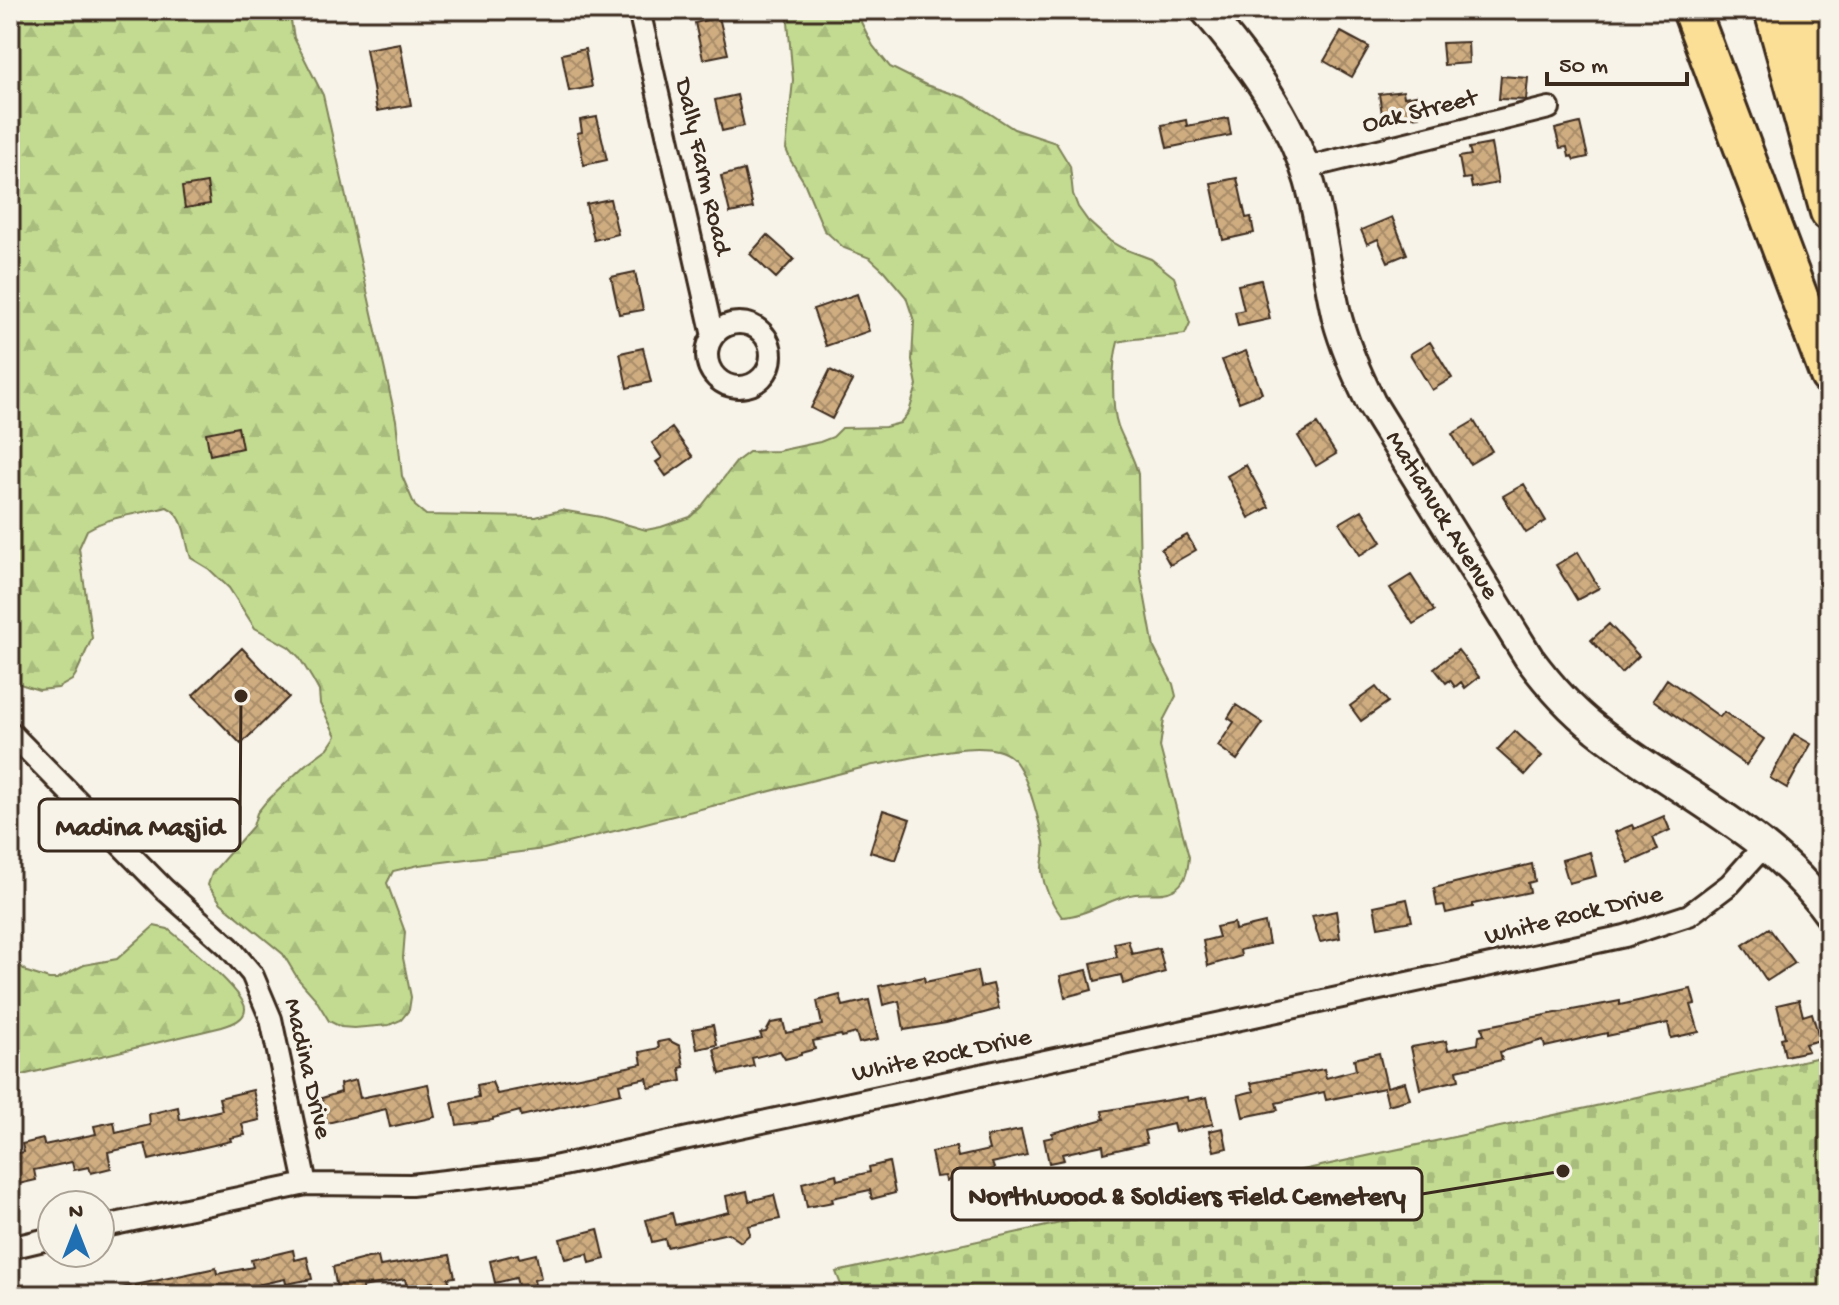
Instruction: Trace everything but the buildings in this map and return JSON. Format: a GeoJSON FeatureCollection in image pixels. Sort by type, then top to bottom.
{"type":"FeatureCollection","features":[{"type":"Feature","properties":{"kind":"highway"},"geometry":{"type":"LineString","coordinates":[[1691,10],[1829,376]]}},
{"type":"Feature","properties":{"kind":"highway"},"geometry":{"type":"LineString","coordinates":[[1773,10],[1829,212]]}},
{"type":"Feature","properties":{"kind":"highway"},"geometry":{"type":"LineString","coordinates":[[1810,16],[1829,93]]}},
{"type":"Feature","properties":{"kind":"street","name":"Dally Farm Road"},"geometry":{"type":"LineString","coordinates":[[639,10],[713,336]]}},
{"type":"Feature","properties":{"kind":"street","name":"Matianuck Avenue"},"geometry":{"type":"LineString","coordinates":[[1205,10],[1252,68],[1305,168],[1337,318],[1362,385],[1410,470],[1529,658],[1559,695],[1595,729],[1764,846],[1797,875],[1829,914]]}},
{"type":"Feature","properties":{"kind":"street","name":"Oak Street"},"geometry":{"type":"LineString","coordinates":[[1305,168],[1549,108]]}},
{"type":"Feature","properties":{"kind":"street","name":"Madina Drive"},"geometry":{"type":"LineString","coordinates":[[10,732],[164,889],[229,947],[252,974],[271,1019],[306,1184]]}},
{"type":"Feature","properties":{"kind":"street","name":"White Rock Drive"},"geometry":{"type":"LineString","coordinates":[[116,1224],[306,1184],[411,1185],[540,1170],[1625,936],[1689,915],[1730,884],[1764,846]]}},
{"type":"Feature","properties":{"kind":"street"},"geometry":{"type":"LineString","coordinates":[[10,1248],[36,1242]]}},
{"type":"Feature","properties":{"kind":"green space"},"geometry":{"type":"Polygon","coordinates":[[[10,10],[289,10],[294,38],[323,95],[396,420],[402,476],[415,506],[426,515],[536,517],[561,510],[646,530],[661,527],[690,517],[737,461],[749,452],[778,451],[820,442],[833,437],[842,428],[885,427],[900,423],[909,412],[917,385],[912,360],[914,321],[906,297],[870,258],[844,248],[824,230],[786,149],[793,80],[787,10],[855,10],[873,46],[890,67],[926,85],[966,98],[1014,129],[1056,143],[1070,166],[1073,194],[1088,221],[1110,241],[1151,259],[1174,277],[1190,323],[1185,334],[1118,342],[1113,384],[1118,426],[1138,474],[1140,571],[1154,648],[1176,696],[1164,719],[1160,747],[1189,857],[1184,880],[1169,892],[1126,896],[1080,914],[1062,917],[1045,884],[1042,868],[1044,842],[1032,797],[1017,764],[999,751],[983,748],[944,751],[873,765],[544,849],[393,871],[387,883],[405,932],[403,958],[411,997],[409,1010],[401,1020],[389,1025],[354,1028],[341,1027],[329,1021],[283,954],[221,903],[208,885],[212,873],[253,826],[257,813],[265,803],[328,748],[336,736],[320,704],[319,691],[299,657],[289,647],[255,628],[229,588],[209,569],[191,558],[182,523],[173,511],[167,507],[106,521],[87,530],[79,548],[92,638],[76,674],[58,688],[39,690],[10,681],[10,10]]]}},
{"type":"Feature","properties":{"kind":"green space"},"geometry":{"type":"Polygon","coordinates":[[[154,926],[168,929],[236,991],[243,1001],[243,1016],[222,1027],[10,1078],[10,957],[27,972],[57,979],[84,965],[117,959],[154,926]]]}},
{"type":"Feature","properties":{"kind":"green space"},"geometry":{"type":"Polygon","coordinates":[[[1829,1055],[1829,1295],[845,1295],[836,1272],[1829,1055]]]}},
{"type":"Feature","properties":{"kind":"place","name":"Madina Masjid"},"geometry":{"type":"Point","coordinates":[241,696]}},
{"type":"Feature","properties":{"kind":"place","name":"Northwood & Soldiers Field Cemetery"},"geometry":{"type":"Point","coordinates":[1563,1171]}}]}
